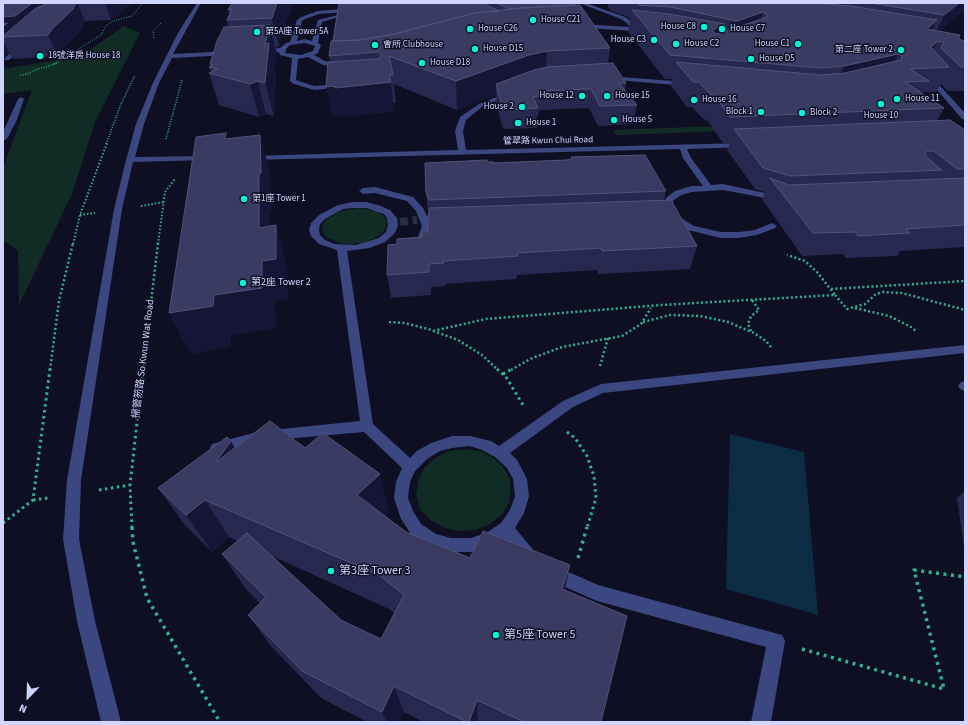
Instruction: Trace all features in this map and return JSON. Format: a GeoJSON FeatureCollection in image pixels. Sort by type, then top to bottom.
{"type":"FeatureCollection","features":[{"type":"Feature","properties":{"kind":"street"},"geometry":{"type":"LineString","coordinates":[[111,722],[86,621],[71,539],[73,494],[118,210],[130,160],[143,117],[156,83],[181,33],[199,3]]}},
{"type":"Feature","properties":{"kind":"street"},"geometry":{"type":"LineString","coordinates":[[581,3],[623,18],[630,23],[632,28]]}},
{"type":"Feature","properties":{"kind":"street"},"geometry":{"type":"LineString","coordinates":[[293,42],[300,20],[307,16],[325,12],[358,10]]}},
{"type":"Feature","properties":{"kind":"street"},"geometry":{"type":"LineString","coordinates":[[315,43],[320,21],[330,17],[349,16]]}},
{"type":"Feature","properties":{"kind":"street"},"geometry":{"type":"LineString","coordinates":[[573,26],[652,30]]}},
{"type":"Feature","properties":{"kind":"street"},"geometry":{"type":"LineString","coordinates":[[7,58],[27,40],[15,41]]}},
{"type":"Feature","properties":{"kind":"street"},"geometry":{"type":"LineString","coordinates":[[305,41],[318,44],[318,50],[310,55],[295,57],[282,54],[282,50],[284,46],[293,42],[305,41]]}},
{"type":"Feature","properties":{"kind":"street"},"geometry":{"type":"LineString","coordinates":[[253,51],[282,50]]}},
{"type":"Feature","properties":{"kind":"street"},"geometry":{"type":"LineString","coordinates":[[169,56],[238,52]]}},
{"type":"Feature","properties":{"kind":"street"},"geometry":{"type":"LineString","coordinates":[[310,55],[318,62],[328,64],[353,64]]}},
{"type":"Feature","properties":{"kind":"street"},"geometry":{"type":"LineString","coordinates":[[295,57],[293,81],[296,83],[314,88],[351,85]]}},
{"type":"Feature","properties":{"kind":"street"},"geometry":{"type":"LineString","coordinates":[[924,70],[925,73],[965,117]]}},
{"type":"Feature","properties":{"kind":"street"},"geometry":{"type":"LineString","coordinates":[[599,78],[698,84]]}},
{"type":"Feature","properties":{"kind":"street"},"geometry":{"type":"LineString","coordinates":[[462,153],[459,131],[460,125],[468,114],[481,105],[516,91]]}},
{"type":"Feature","properties":{"kind":"street"},"geometry":{"type":"LineString","coordinates":[[3,139],[21,100]]}},
{"type":"Feature","properties":{"kind":"street","name":"管翠路 Kwun Chui Road"},"geometry":{"type":"LineString","coordinates":[[242,158],[756,145]]}},
{"type":"Feature","properties":{"kind":"street"},"geometry":{"type":"LineString","coordinates":[[683,148],[687,158],[709,188]]}},
{"type":"Feature","properties":{"kind":"street"},"geometry":{"type":"LineString","coordinates":[[130,160],[218,158]]}},
{"type":"Feature","properties":{"kind":"street"},"geometry":{"type":"LineString","coordinates":[[772,226],[757,232],[739,235],[721,234],[691,228],[668,218],[669,200],[678,193],[691,189],[723,188],[762,195],[784,202]]}},
{"type":"Feature","properties":{"kind":"street"},"geometry":{"type":"LineString","coordinates":[[364,191],[374,190],[410,199],[420,210],[431,226],[414,250],[409,253]]}},
{"type":"Feature","properties":{"kind":"street"},"geometry":{"type":"LineString","coordinates":[[353,205],[366,205],[387,212],[397,222],[390,233],[382,240],[370,245],[356,248],[342,248],[331,246],[322,242],[316,236],[314,230],[316,223],[331,211],[353,205]]}},
{"type":"Feature","properties":{"kind":"street"},"geometry":{"type":"LineString","coordinates":[[342,248],[367,426],[410,467]]}},
{"type":"Feature","properties":{"kind":"street"},"geometry":{"type":"LineString","coordinates":[[500,453],[568,404],[601,389],[965,349]]}},
{"type":"Feature","properties":{"kind":"street"},"geometry":{"type":"LineString","coordinates":[[205,454],[218,448],[261,436],[367,426]]}},
{"type":"Feature","properties":{"kind":"street"},"geometry":{"type":"LineString","coordinates":[[452,442],[470,442],[486,445],[500,453],[512,464],[520,479],[522,496],[517,513],[506,528],[490,539],[471,545],[451,545],[432,540],[416,529],[406,514],[401,498],[403,482],[410,467],[422,455],[436,447],[452,442]]}},
{"type":"Feature","properties":{"kind":"street"},"geometry":{"type":"LineString","coordinates":[[506,528],[535,564],[597,593],[776,641],[761,722]]}},
{"type":"Feature","properties":{"kind":"path"},"geometry":{"type":"LineString","coordinates":[[21,72],[18,75],[28,74],[35,70],[58,63],[101,35],[106,26],[113,21],[132,16],[143,3]]}},
{"type":"Feature","properties":{"kind":"path"},"geometry":{"type":"LineString","coordinates":[[155,40],[154,31],[163,20]]}},
{"type":"Feature","properties":{"kind":"path"},"geometry":{"type":"LineString","coordinates":[[179,158],[180,148],[169,146],[165,142],[184,74],[193,64],[196,54]]}},
{"type":"Feature","properties":{"kind":"path"},"geometry":{"type":"LineString","coordinates":[[3,523],[33,500],[59,301],[80,215],[121,104],[137,71]]}},
{"type":"Feature","properties":{"kind":"path","name":"掃管笏路 So Kwun Wat Road"},"geometry":{"type":"LineString","coordinates":[[179,158],[177,176],[165,192],[151,300],[130,485],[133,542],[147,598],[220,722]]}},
{"type":"Feature","properties":{"kind":"path"},"geometry":{"type":"LineString","coordinates":[[787,255],[805,261],[817,272],[847,309],[865,304],[876,294],[883,292],[902,293],[959,308],[965,311]]}},
{"type":"Feature","properties":{"kind":"path"},"geometry":{"type":"LineString","coordinates":[[830,288],[965,281]]}},
{"type":"Feature","properties":{"kind":"path"},"geometry":{"type":"LineString","coordinates":[[433,331],[486,319],[835,295]]}},
{"type":"Feature","properties":{"kind":"path"},"geometry":{"type":"LineString","coordinates":[[751,332],[748,324],[751,316],[759,310],[752,300]]}},
{"type":"Feature","properties":{"kind":"path"},"geometry":{"type":"LineString","coordinates":[[643,322],[651,308]]}},
{"type":"Feature","properties":{"kind":"path"},"geometry":{"type":"LineString","coordinates":[[854,308],[889,316],[911,328],[937,352]]}},
{"type":"Feature","properties":{"kind":"path"},"geometry":{"type":"LineString","coordinates":[[503,374],[530,359],[562,347],[622,336],[643,322],[670,315],[700,316],[728,322],[751,332],[766,341],[787,368]]}},
{"type":"Feature","properties":{"kind":"path"},"geometry":{"type":"LineString","coordinates":[[601,389],[600,364],[608,338]]}},
{"type":"Feature","properties":{"kind":"path"},"geometry":{"type":"LineString","coordinates":[[776,641],[944,689],[914,570],[965,577]]}},
{"type":"Feature","properties":{"kind":"green space"},"geometry":{"type":"Polygon","coordinates":[[[124,26],[140,33],[95,122],[72,194],[19,305],[18,251],[3,240],[3,168],[32,90],[3,94],[3,69],[81,56],[124,26]]]}},
{"type":"Feature","properties":{"kind":"green space"},"geometry":{"type":"Polygon","coordinates":[[[926,118],[915,124],[616,135],[614,130],[926,118]]]}},
{"type":"Feature","properties":{"kind":"green space"},"geometry":{"type":"Polygon","coordinates":[[[360,208],[378,212],[384,216],[387,222],[386,228],[381,234],[363,243],[351,244],[339,243],[325,236],[322,231],[326,220],[341,211],[360,208]]]}},
{"type":"Feature","properties":{"kind":"green space"},"geometry":{"type":"Polygon","coordinates":[[[465,449],[480,451],[492,457],[502,466],[509,477],[511,490],[509,503],[502,514],[490,524],[476,530],[460,531],[445,528],[430,520],[420,509],[416,495],[418,481],[424,468],[435,458],[449,451],[465,449]]]}},
{"type":"Feature","properties":{"kind":"water"},"geometry":{"type":"Polygon","coordinates":[[[730,434],[804,452],[818,615],[726,589],[730,434]]]}},
{"type":"Feature","properties":{"kind":"building"},"geometry":{"type":"Polygon","coordinates":[[[3,3],[33,3],[15,16],[3,17],[3,3]]]}},
{"type":"Feature","properties":{"kind":"building"},"geometry":{"type":"Polygon","coordinates":[[[49,3],[76,3],[73,9],[52,29],[48,35],[3,37],[36,8],[49,3]]]}},
{"type":"Feature","properties":{"kind":"building"},"geometry":{"type":"Polygon","coordinates":[[[232,3],[277,3],[272,18],[227,20],[232,9],[228,10],[232,3]]]}},
{"type":"Feature","properties":{"kind":"building"},"geometry":{"type":"Polygon","coordinates":[[[339,3],[482,3],[499,11],[475,13],[394,34],[360,40],[333,41],[339,3]]]}},
{"type":"Feature","properties":{"kind":"building"},"geometry":{"type":"Polygon","coordinates":[[[496,3],[574,3],[575,5],[510,9],[496,3]]]}},
{"type":"Feature","properties":{"kind":"building"},"geometry":{"type":"Polygon","coordinates":[[[638,3],[810,3],[851,6],[937,20],[927,29],[960,35],[958,38],[965,41],[965,67],[961,67],[941,48],[944,42],[938,41],[931,47],[949,67],[910,69],[929,81],[905,82],[944,108],[730,117],[715,96],[710,94],[699,82],[693,82],[676,62],[821,75],[845,73],[901,60],[902,56],[898,54],[844,66],[820,68],[670,55],[632,10],[669,14],[725,24],[713,30],[713,32],[717,34],[767,17],[768,15],[763,12],[737,21],[670,7],[639,5],[638,3]]]}},
{"type":"Feature","properties":{"kind":"building"},"geometry":{"type":"Polygon","coordinates":[[[871,3],[959,3],[944,15],[871,3]]]}},
{"type":"Feature","properties":{"kind":"building"},"geometry":{"type":"Polygon","coordinates":[[[580,5],[610,48],[547,51],[529,55],[456,81],[389,56],[393,75],[389,75],[391,82],[335,88],[335,86],[326,87],[328,62],[378,59],[382,56],[378,52],[329,56],[331,41],[360,40],[394,34],[475,13],[521,8],[580,5]]]}},
{"type":"Feature","properties":{"kind":"building"},"geometry":{"type":"Polygon","coordinates":[[[270,25],[265,44],[269,43],[265,83],[258,81],[250,84],[209,73],[218,69],[209,67],[213,65],[210,64],[217,41],[224,27],[270,25]]]}},
{"type":"Feature","properties":{"kind":"building"},"geometry":{"type":"Polygon","coordinates":[[[613,63],[626,83],[619,83],[637,105],[600,106],[591,89],[538,91],[540,96],[533,97],[538,108],[503,110],[496,84],[534,70],[547,67],[613,63]]]}},
{"type":"Feature","properties":{"kind":"building"},"geometry":{"type":"Polygon","coordinates":[[[950,120],[965,130],[965,169],[957,169],[934,151],[927,151],[925,153],[926,157],[942,170],[790,176],[763,168],[734,129],[950,120]]]}},
{"type":"Feature","properties":{"kind":"building"},"geometry":{"type":"Polygon","coordinates":[[[226,133],[225,139],[260,135],[261,173],[259,174],[259,228],[276,225],[276,259],[262,261],[262,288],[214,295],[213,306],[169,313],[196,137],[226,133]]]}},
{"type":"Feature","properties":{"kind":"building"},"geometry":{"type":"Polygon","coordinates":[[[645,155],[666,191],[429,200],[426,192],[425,163],[487,160],[487,162],[494,163],[566,160],[572,159],[571,157],[645,155]]]}},
{"type":"Feature","properties":{"kind":"building"},"geometry":{"type":"Polygon","coordinates":[[[770,178],[789,185],[965,178],[965,225],[906,229],[910,233],[858,236],[855,232],[813,233],[770,178]]]}},
{"type":"Feature","properties":{"kind":"building"},"geometry":{"type":"Polygon","coordinates":[[[671,200],[697,246],[602,251],[601,248],[517,253],[518,256],[443,261],[444,263],[429,264],[429,272],[387,275],[388,245],[397,244],[397,239],[422,237],[422,232],[428,232],[428,216],[430,208],[671,200]]]}},
{"type":"Feature","properties":{"kind":"building"},"geometry":{"type":"Polygon","coordinates":[[[270,421],[305,448],[323,433],[380,474],[357,495],[406,532],[470,558],[483,531],[570,565],[562,589],[627,616],[601,722],[524,722],[477,700],[469,722],[467,722],[394,686],[382,712],[302,671],[248,615],[266,597],[222,554],[247,533],[341,620],[381,639],[404,595],[379,575],[205,500],[186,515],[158,488],[227,437],[231,441],[215,463],[270,421]]]}},
{"type":"Feature","properties":{"kind":"tunnel"},"geometry":{"type":"LineString","coordinates":[[400,222],[417,220]]}},
{"type":"Feature","properties":{"kind":"place","name":"House C21"},"geometry":{"type":"Point","coordinates":[533,20]}},
{"type":"Feature","properties":{"kind":"place","name":"House C8"},"geometry":{"type":"Point","coordinates":[704,27]}},
{"type":"Feature","properties":{"kind":"place","name":"House C26"},"geometry":{"type":"Point","coordinates":[470,29]}},
{"type":"Feature","properties":{"kind":"place","name":"House C7"},"geometry":{"type":"Point","coordinates":[722,29]}},
{"type":"Feature","properties":{"kind":"place","name":"第5A座 Tower 5A"},"geometry":{"type":"Point","coordinates":[257,32]}},
{"type":"Feature","properties":{"kind":"place","name":"House C3"},"geometry":{"type":"Point","coordinates":[654,40]}},
{"type":"Feature","properties":{"kind":"place","name":"House C2"},"geometry":{"type":"Point","coordinates":[676,44]}},
{"type":"Feature","properties":{"kind":"place","name":"House C1"},"geometry":{"type":"Point","coordinates":[798,44]}},
{"type":"Feature","properties":{"kind":"place","name":"會所 Clubhouse"},"geometry":{"type":"Point","coordinates":[375,45]}},
{"type":"Feature","properties":{"kind":"place","name":"House D15"},"geometry":{"type":"Point","coordinates":[475,49]}},
{"type":"Feature","properties":{"kind":"place","name":"第二座 Tower 2"},"geometry":{"type":"Point","coordinates":[901,50]}},
{"type":"Feature","properties":{"kind":"place","name":"18號洋房 House 18"},"geometry":{"type":"Point","coordinates":[40,56]}},
{"type":"Feature","properties":{"kind":"place","name":"House D5"},"geometry":{"type":"Point","coordinates":[751,59]}},
{"type":"Feature","properties":{"kind":"place","name":"House D18"},"geometry":{"type":"Point","coordinates":[422,63]}},
{"type":"Feature","properties":{"kind":"place","name":"House 12"},"geometry":{"type":"Point","coordinates":[582,96]}},
{"type":"Feature","properties":{"kind":"place","name":"House 15"},"geometry":{"type":"Point","coordinates":[607,96]}},
{"type":"Feature","properties":{"kind":"place","name":"House 11"},"geometry":{"type":"Point","coordinates":[897,99]}},
{"type":"Feature","properties":{"kind":"place","name":"House 16"},"geometry":{"type":"Point","coordinates":[694,100]}},
{"type":"Feature","properties":{"kind":"place","name":"House 10"},"geometry":{"type":"Point","coordinates":[881,104]}},
{"type":"Feature","properties":{"kind":"place","name":"House 2"},"geometry":{"type":"Point","coordinates":[522,107]}},
{"type":"Feature","properties":{"kind":"place","name":"Block 1"},"geometry":{"type":"Point","coordinates":[761,112]}},
{"type":"Feature","properties":{"kind":"place","name":"Block 2"},"geometry":{"type":"Point","coordinates":[802,113]}},
{"type":"Feature","properties":{"kind":"place","name":"House 5"},"geometry":{"type":"Point","coordinates":[614,120]}},
{"type":"Feature","properties":{"kind":"place","name":"House 1"},"geometry":{"type":"Point","coordinates":[518,123]}},
{"type":"Feature","properties":{"kind":"place","name":"第1座 Tower 1"},"geometry":{"type":"Point","coordinates":[244,199]}},
{"type":"Feature","properties":{"kind":"place","name":"第2座 Tower 2"},"geometry":{"type":"Point","coordinates":[243,283]}},
{"type":"Feature","properties":{"kind":"place","name":"第3座 Tower 3"},"geometry":{"type":"Point","coordinates":[331,571]}},
{"type":"Feature","properties":{"kind":"place","name":"第5座 Tower 5"},"geometry":{"type":"Point","coordinates":[496,635]}}]}
